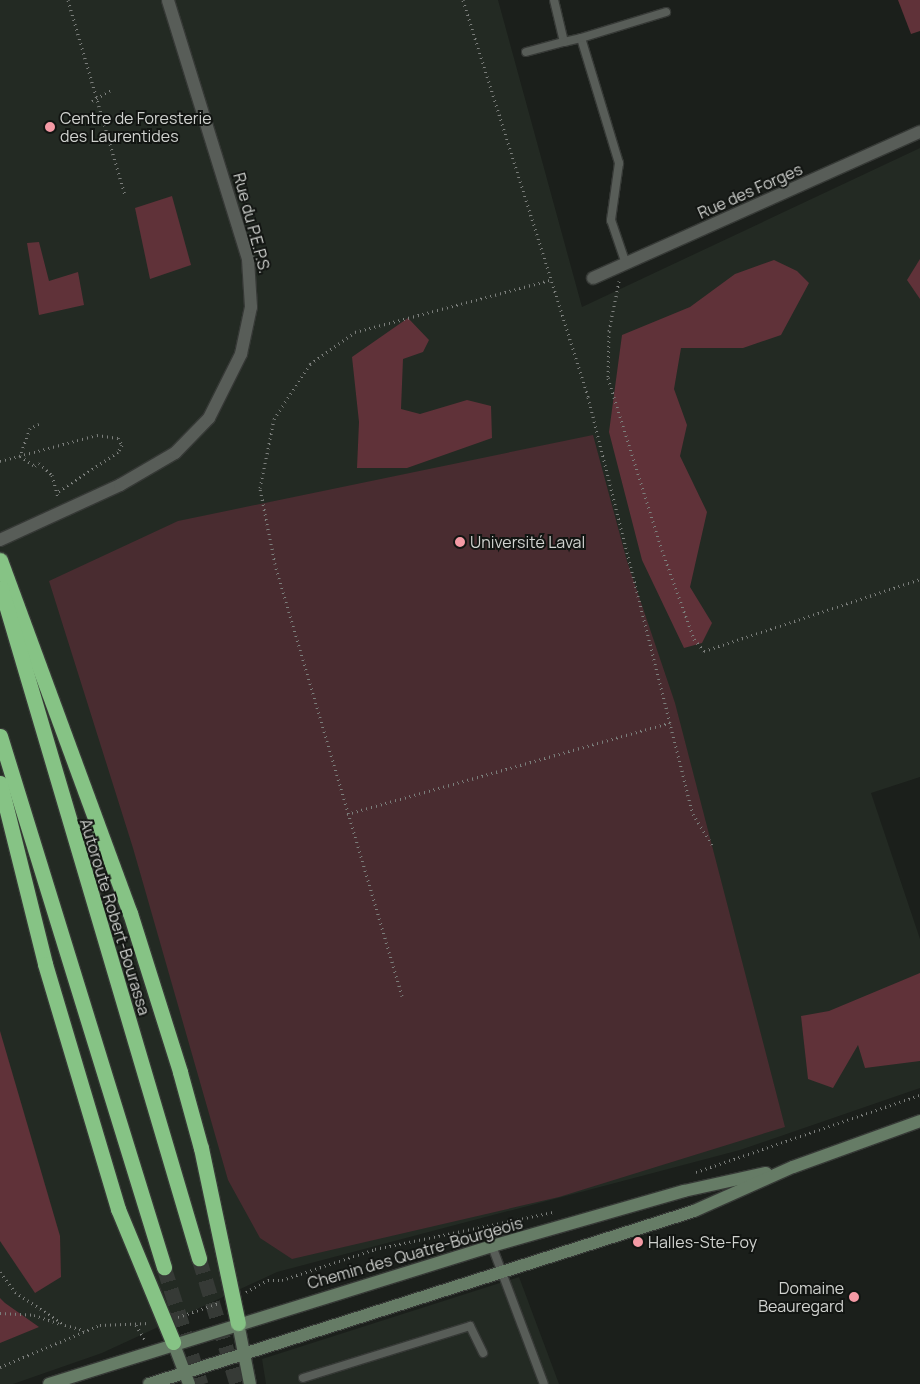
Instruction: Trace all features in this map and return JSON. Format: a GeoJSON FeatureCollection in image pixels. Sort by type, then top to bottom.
{"type":"FeatureCollection","features":[{"type":"Feature","properties":{"kind":"highway"},"geometry":{"type":"LineString","coordinates":[[0,560],[130,913],[177,1063],[201,1148],[238,1322]]}},
{"type":"Feature","properties":{"kind":"highway","name":"Autoroute Robert-Bourassa"},"geometry":{"type":"LineString","coordinates":[[0,585],[199,1258]]}},
{"type":"Feature","properties":{"kind":"highway"},"geometry":{"type":"LineString","coordinates":[[0,736],[164,1267]]}},
{"type":"Feature","properties":{"kind":"highway"},"geometry":{"type":"LineString","coordinates":[[0,783],[45,964],[118,1209],[173,1342]]}},
{"type":"Feature","properties":{"kind":"main road","name":"Chemin des Quatre-Bourgeois"},"geometry":{"type":"LineString","coordinates":[[149,1384],[187,1378],[242,1358],[694,1211],[793,1167],[920,1121]]}},
{"type":"Feature","properties":{"kind":"main road","name":"Chemin des Quatre-Bourgeois"},"geometry":{"type":"LineString","coordinates":[[49,1384],[173,1342],[492,1246],[684,1191],[793,1167]]}},
{"type":"Feature","properties":{"kind":"main road"},"geometry":{"type":"LineString","coordinates":[[238,1322],[242,1358],[250,1384]]}},
{"type":"Feature","properties":{"kind":"main road"},"geometry":{"type":"LineString","coordinates":[[173,1342],[187,1378]]}},
{"type":"Feature","properties":{"kind":"street","name":"Rue du P.E.P.S."},"geometry":{"type":"LineString","coordinates":[[0,540],[158,465],[192,438],[226,388],[248,330],[252,284],[248,259],[168,0]]}},
{"type":"Feature","properties":{"kind":"street","name":"Rue des Forges"},"geometry":{"type":"LineString","coordinates":[[593,278],[920,132]]}},
{"type":"Feature","properties":{"kind":"lane"},"geometry":{"type":"LineString","coordinates":[[554,0],[564,42]]}},
{"type":"Feature","properties":{"kind":"lane"},"geometry":{"type":"LineString","coordinates":[[526,52],[666,12]]}},
{"type":"Feature","properties":{"kind":"lane"},"geometry":{"type":"LineString","coordinates":[[580,38],[618,163],[612,220],[624,265]]}},
{"type":"Feature","properties":{"kind":"lane"},"geometry":{"type":"LineString","coordinates":[[492,1246],[544,1384]]}},
{"type":"Feature","properties":{"kind":"lane"},"geometry":{"type":"LineString","coordinates":[[303,1378],[470,1326],[483,1353]]}},
{"type":"Feature","properties":{"kind":"path"},"geometry":{"type":"LineString","coordinates":[[68,0],[125,195]]}},
{"type":"Feature","properties":{"kind":"path"},"geometry":{"type":"LineString","coordinates":[[463,0],[588,397],[672,722],[693,814],[713,846]]}},
{"type":"Feature","properties":{"kind":"path"},"geometry":{"type":"LineString","coordinates":[[92,101],[98,101],[113,89]]}},
{"type":"Feature","properties":{"kind":"path"},"geometry":{"type":"LineString","coordinates":[[624,265],[609,331],[608,378],[662,550],[694,639],[704,651],[920,579]]}},
{"type":"Feature","properties":{"kind":"path"},"geometry":{"type":"LineString","coordinates":[[402,996],[274,564],[260,488],[274,419],[310,364],[355,332],[551,280]]}},
{"type":"Feature","properties":{"kind":"path"},"geometry":{"type":"LineString","coordinates":[[20,456],[30,428],[39,424]]}},
{"type":"Feature","properties":{"kind":"path"},"geometry":{"type":"LineString","coordinates":[[0,461],[97,436],[118,438],[122,445],[118,452],[56,493]]}},
{"type":"Feature","properties":{"kind":"path"},"geometry":{"type":"LineString","coordinates":[[20,456],[35,466],[39,463],[52,475],[58,498]]}},
{"type":"Feature","properties":{"kind":"path"},"geometry":{"type":"LineString","coordinates":[[347,814],[672,722]]}},
{"type":"Feature","properties":{"kind":"path"},"geometry":{"type":"LineString","coordinates":[[686,1175],[920,1095]]}},
{"type":"Feature","properties":{"kind":"path"},"geometry":{"type":"LineString","coordinates":[[256,1286],[375,1249],[558,1210]]}},
{"type":"Feature","properties":{"kind":"path"},"geometry":{"type":"LineString","coordinates":[[0,1272],[15,1292],[65,1325]]}},
{"type":"Feature","properties":{"kind":"path"},"geometry":{"type":"LineString","coordinates":[[184,1315],[218,1304]]}},
{"type":"Feature","properties":{"kind":"path"},"geometry":{"type":"LineString","coordinates":[[0,1313],[34,1315],[84,1330]]}},
{"type":"Feature","properties":{"kind":"path"},"geometry":{"type":"LineString","coordinates":[[0,1367],[84,1330],[100,1325],[136,1325]]}},
{"type":"Feature","properties":{"kind":"shaded area","name":"Université Laval"},"geometry":{"type":"Polygon","coordinates":[[[0,0],[498,0],[582,307],[920,148],[920,777],[871,793],[920,939],[920,1088],[740,1150],[277,1272],[102,1353],[13,1384],[0,1384],[0,0]]]}},
{"type":"Feature","properties":{"kind":"shaded area"},"geometry":{"type":"Polygon","coordinates":[[[898,0],[920,0],[920,31],[911,34],[898,0]]]}},
{"type":"Feature","properties":{"kind":"shaded area"},"geometry":{"type":"Polygon","coordinates":[[[172,196],[191,265],[150,279],[135,208],[172,196]]]}},
{"type":"Feature","properties":{"kind":"shaded area"},"geometry":{"type":"Polygon","coordinates":[[[39,242],[49,281],[78,272],[84,305],[39,315],[27,243],[39,242]]]}},
{"type":"Feature","properties":{"kind":"shaded area"},"geometry":{"type":"Polygon","coordinates":[[[920,259],[920,299],[907,280],[920,259]]]}},
{"type":"Feature","properties":{"kind":"shaded area"},"geometry":{"type":"Polygon","coordinates":[[[774,260],[797,271],[809,283],[781,335],[743,348],[681,348],[674,389],[687,425],[680,456],[707,512],[690,587],[712,623],[702,643],[684,648],[642,560],[609,432],[622,335],[690,307],[735,274],[774,260]]]}},
{"type":"Feature","properties":{"kind":"shaded area"},"geometry":{"type":"Polygon","coordinates":[[[408,318],[429,340],[423,352],[403,359],[401,409],[420,414],[467,400],[491,406],[492,438],[407,468],[357,468],[359,422],[352,357],[408,318]]]}},
{"type":"Feature","properties":{"kind":"shaded area"},"geometry":{"type":"Polygon","coordinates":[[[593,435],[627,561],[675,703],[785,1127],[559,1197],[292,1259],[260,1238],[228,1180],[133,848],[49,581],[178,521],[593,435]]]}},
{"type":"Feature","properties":{"kind":"shaded area"},"geometry":{"type":"Polygon","coordinates":[[[920,973],[920,1061],[865,1068],[858,1045],[833,1088],[808,1079],[801,1016],[829,1011],[920,973]]]}},
{"type":"Feature","properties":{"kind":"shaded area"},"geometry":{"type":"Polygon","coordinates":[[[0,1031],[60,1236],[61,1277],[35,1293],[0,1241],[0,1031]]]}},
{"type":"Feature","properties":{"kind":"shaded area"},"geometry":{"type":"Polygon","coordinates":[[[519,1277],[559,1384],[266,1384],[262,1359],[519,1277]]]}},
{"type":"Feature","properties":{"kind":"shaded area"},"geometry":{"type":"Polygon","coordinates":[[[0,1298],[5,1303],[39,1327],[0,1343],[0,1298]]]}},
{"type":"Feature","properties":{"kind":"tunnel"},"geometry":{"type":"LineString","coordinates":[[199,1258],[237,1384]]}},
{"type":"Feature","properties":{"kind":"tunnel"},"geometry":{"type":"LineString","coordinates":[[164,1267],[201,1384]]}},
{"type":"Feature","properties":{"kind":"place","name":"Centre de Foresterie des Laurentides"},"geometry":{"type":"Point","coordinates":[50,127]}},
{"type":"Feature","properties":{"kind":"place","name":"Université Laval"},"geometry":{"type":"Point","coordinates":[460,542]}},
{"type":"Feature","properties":{"kind":"place","name":"Halles-Ste-Foy"},"geometry":{"type":"Point","coordinates":[638,1242]}},
{"type":"Feature","properties":{"kind":"place","name":"Domaine Beauregard"},"geometry":{"type":"Point","coordinates":[854,1297]}}]}
